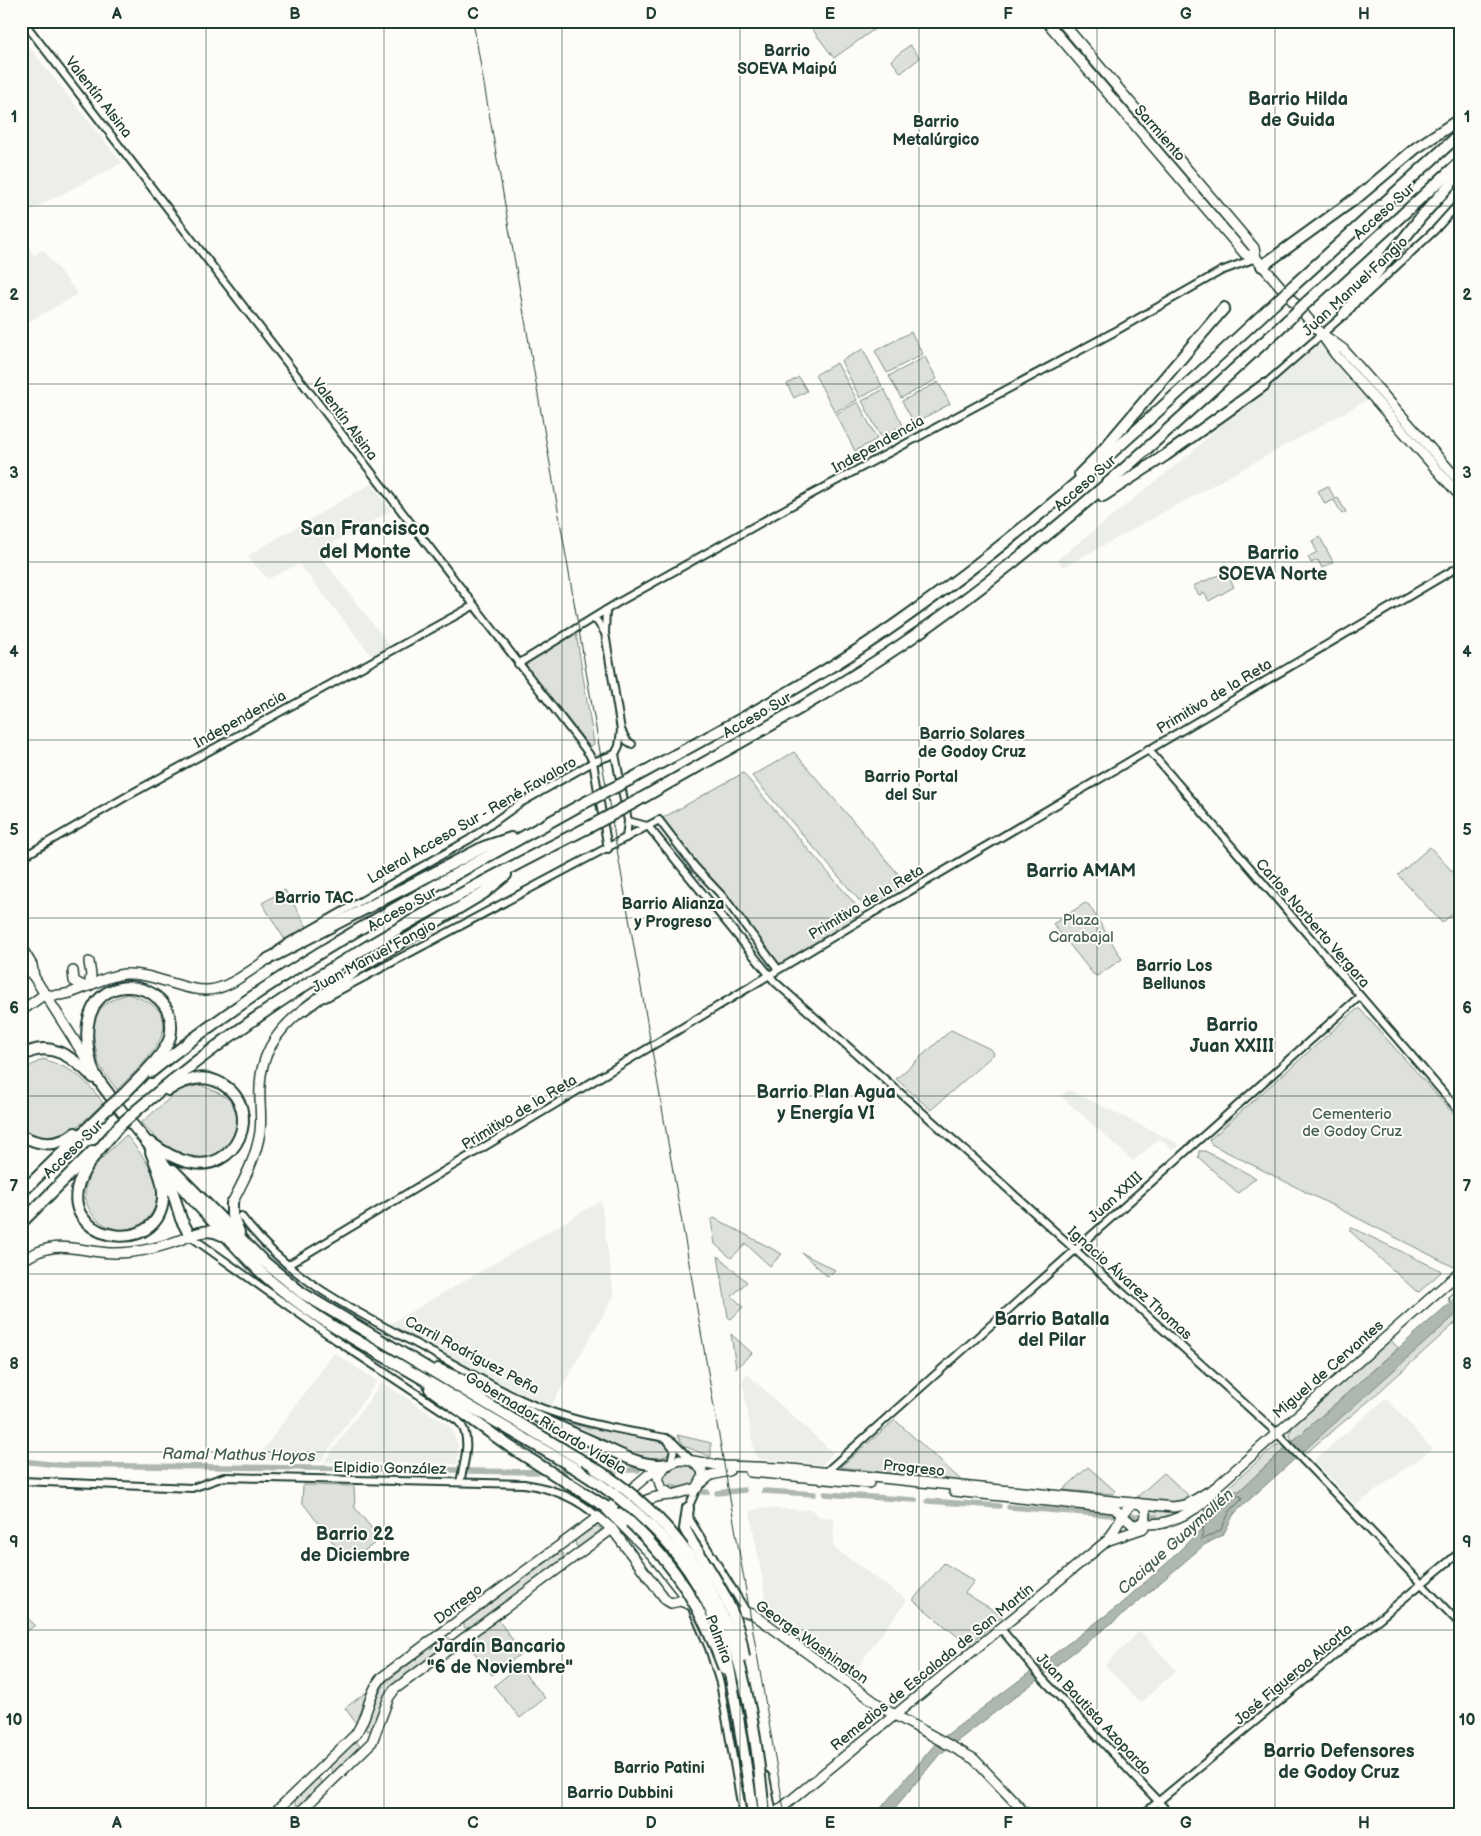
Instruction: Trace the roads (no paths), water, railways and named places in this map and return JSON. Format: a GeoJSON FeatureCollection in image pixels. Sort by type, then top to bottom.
{"type":"FeatureCollection","features":[{"type":"Feature","properties":{"kind":"highway"},"geometry":{"type":"LineString","coordinates":[[1259,262],[1359,196],[1416,148],[1460,120]]}},
{"type":"Feature","properties":{"kind":"highway","name":"Acceso Sur"},"geometry":{"type":"LineString","coordinates":[[21,1193],[125,1093],[203,1030],[284,973],[383,914],[795,689],[903,620],[1047,510],[1131,437],[1460,134]]}},
{"type":"Feature","properties":{"kind":"highway","name":"Acceso Sur"},"geometry":{"type":"LineString","coordinates":[[21,1223],[59,1183],[119,1126],[198,1059],[298,988],[394,931],[637,801],[902,645],[982,586],[1145,452],[1460,162]]}},
{"type":"Feature","properties":{"kind":"highway"},"geometry":{"type":"LineString","coordinates":[[1344,314],[1421,217],[1460,173]]}},
{"type":"Feature","properties":{"kind":"highway"},"geometry":{"type":"LineString","coordinates":[[868,642],[1044,506],[1080,474],[1195,345],[1224,308]]}},
{"type":"Feature","properties":{"kind":"highway"},"geometry":{"type":"LineString","coordinates":[[982,586],[1012,570],[1117,485],[1166,455],[1264,386]]}},
{"type":"Feature","properties":{"kind":"highway"},"geometry":{"type":"LineString","coordinates":[[268,959],[484,847],[536,830]]}},
{"type":"Feature","properties":{"kind":"highway"},"geometry":{"type":"LineString","coordinates":[[303,1010],[362,966],[484,893],[526,859]]}},
{"type":"Feature","properties":{"kind":"highway"},"geometry":{"type":"LineString","coordinates":[[105,1088],[92,1069],[87,1021],[97,1000],[108,991],[122,986],[137,987],[154,996],[162,1004],[168,1014],[170,1038],[158,1056],[125,1093]]}},
{"type":"Feature","properties":{"kind":"highway"},"geometry":{"type":"LineString","coordinates":[[21,1057],[35,1051],[60,1052],[79,1063],[105,1088]]}},
{"type":"Feature","properties":{"kind":"highway"},"geometry":{"type":"LineString","coordinates":[[138,1110],[178,1083],[202,1077],[215,1080],[232,1092],[241,1108],[243,1123],[239,1141],[234,1149],[218,1161],[207,1164],[188,1163],[167,1154],[138,1132]]}},
{"type":"Feature","properties":{"kind":"highway","name":"Gobernador Ricardo Videla"},"geometry":{"type":"LineString","coordinates":[[105,1088],[162,1162],[183,1178],[241,1245],[268,1280],[310,1312],[389,1359],[477,1404],[618,1483],[650,1508],[677,1537],[703,1575],[726,1620],[737,1654],[752,1725],[764,1815]]}},
{"type":"Feature","properties":{"kind":"highway"},"geometry":{"type":"LineString","coordinates":[[21,1135],[36,1142],[48,1144],[62,1142],[106,1110]]}},
{"type":"Feature","properties":{"kind":"highway"},"geometry":{"type":"LineString","coordinates":[[119,1126],[87,1166],[76,1193],[78,1206],[84,1218],[97,1230],[109,1236],[137,1235],[156,1219],[162,1205],[162,1186],[149,1146]]}},
{"type":"Feature","properties":{"kind":"highway"},"geometry":{"type":"LineString","coordinates":[[162,1162],[181,1219],[190,1236],[212,1230],[241,1245]]}},
{"type":"Feature","properties":{"kind":"highway"},"geometry":{"type":"LineString","coordinates":[[232,1203],[235,1226],[241,1245]]}},
{"type":"Feature","properties":{"kind":"highway","name":"Gobernador Ricardo Videla"},"geometry":{"type":"LineString","coordinates":[[241,1245],[302,1293],[394,1349],[613,1492],[659,1532],[695,1580],[712,1616],[725,1653],[735,1700],[748,1782],[751,1815]]}},
{"type":"Feature","properties":{"kind":"highway"},"geometry":{"type":"LineString","coordinates":[[394,1349],[453,1375],[540,1419],[628,1457],[648,1464],[669,1464]]}},
{"type":"Feature","properties":{"kind":"highway"},"geometry":{"type":"LineString","coordinates":[[389,1359],[490,1434],[630,1522],[670,1564],[694,1599],[715,1644],[735,1700]]}},
{"type":"Feature","properties":{"kind":"highway"},"geometry":{"type":"LineString","coordinates":[[688,1508],[685,1529],[718,1584],[733,1614],[743,1652],[752,1725],[772,1815]]}},
{"type":"Feature","properties":{"kind":"main road","name":"Sarmiento"},"geometry":{"type":"LineString","coordinates":[[1046,21],[1245,254],[1259,262],[1322,335],[1335,354],[1460,496]]}},
{"type":"Feature","properties":{"kind":"main road","name":"Sarmiento"},"geometry":{"type":"LineString","coordinates":[[1061,21],[1254,248],[1259,262]]}},
{"type":"Feature","properties":{"kind":"main road","name":"Sarmiento"},"geometry":{"type":"LineString","coordinates":[[1322,335],[1343,349],[1460,482]]}},
{"type":"Feature","properties":{"kind":"main road"},"geometry":{"type":"LineString","coordinates":[[21,947],[32,965],[34,977]]}},
{"type":"Feature","properties":{"kind":"main road"},"geometry":{"type":"LineString","coordinates":[[21,1011],[45,994],[61,996],[113,976],[134,974],[151,976],[195,989],[215,989],[268,959]]}},
{"type":"Feature","properties":{"kind":"main road"},"geometry":{"type":"LineString","coordinates":[[87,986],[91,975],[89,962]]}},
{"type":"Feature","properties":{"kind":"main road"},"geometry":{"type":"LineString","coordinates":[[21,963],[34,977],[92,1069]]}},
{"type":"Feature","properties":{"kind":"main road"},"geometry":{"type":"LineString","coordinates":[[74,971],[74,981],[87,986]]}},
{"type":"Feature","properties":{"kind":"main road","name":"Juan Manuel Fangio"},"geometry":{"type":"LineString","coordinates":[[232,1203],[248,1173],[259,1137],[260,1085],[266,1054],[281,1030],[303,1010]]}},
{"type":"Feature","properties":{"kind":"main road"},"geometry":{"type":"LineString","coordinates":[[21,1262],[48,1249],[70,1246],[114,1253],[153,1249],[190,1236]]}},
{"type":"Feature","properties":{"kind":"main road","name":"Miguel de Cervantes"},"geometry":{"type":"LineString","coordinates":[[1135,1503],[1181,1506],[1216,1487],[1460,1272]]}},
{"type":"Feature","properties":{"kind":"main road"},"geometry":{"type":"LineString","coordinates":[[692,1461],[703,1474],[697,1488],[672,1495],[654,1496],[610,1511],[648,1475],[669,1464],[692,1461]]}},
{"type":"Feature","properties":{"kind":"main road","name":"Progreso"},"geometry":{"type":"LineString","coordinates":[[692,1461],[724,1466],[764,1467],[1114,1508],[1125,1517]]}},
{"type":"Feature","properties":{"kind":"main road"},"geometry":{"type":"LineString","coordinates":[[669,1464],[659,1474],[658,1482],[661,1488],[672,1495]]}},
{"type":"Feature","properties":{"kind":"main road","name":"Progreso"},"geometry":{"type":"LineString","coordinates":[[697,1488],[711,1475],[724,1470],[825,1475],[1135,1503]]}},
{"type":"Feature","properties":{"kind":"main road","name":"Miguel de Cervantes"},"geometry":{"type":"LineString","coordinates":[[1135,1527],[1164,1523],[1179,1518],[1210,1497],[1216,1487]]}},
{"type":"Feature","properties":{"kind":"main road"},"geometry":{"type":"LineString","coordinates":[[1135,1503],[1143,1506],[1146,1514],[1144,1520],[1135,1527],[1125,1517],[1126,1508],[1135,1503]]}},
{"type":"Feature","properties":{"kind":"main road","name":"Palmira"},"geometry":{"type":"LineString","coordinates":[[610,1511],[652,1556],[691,1606]]}},
{"type":"Feature","properties":{"kind":"main road"},"geometry":{"type":"LineString","coordinates":[[598,1517],[612,1529],[662,1596],[671,1602],[680,1601],[706,1610]]}},
{"type":"Feature","properties":{"kind":"main road","name":"Dorrego"},"geometry":{"type":"LineString","coordinates":[[272,1815],[355,1735],[362,1723],[376,1686],[382,1677],[598,1517]]}},
{"type":"Feature","properties":{"kind":"main road","name":"Remedios de Escalada de San Martín"},"geometry":{"type":"LineString","coordinates":[[772,1815],[1108,1540],[1125,1517]]}},
{"type":"Feature","properties":{"kind":"main road","name":"Remedios de Escalada de San Martín"},"geometry":{"type":"LineString","coordinates":[[1108,1540],[1135,1527]]}},
{"type":"Feature","properties":{"kind":"main road","name":"Dorrego"},"geometry":{"type":"LineString","coordinates":[[297,1815],[372,1742],[389,1697],[395,1688],[612,1529]]}},
{"type":"Feature","properties":{"kind":"main road","name":"George Washington"},"geometry":{"type":"LineString","coordinates":[[743,1611],[894,1715],[978,1763],[1027,1815]]}},
{"type":"Feature","properties":{"kind":"street","name":"Valentín Alsina"},"geometry":{"type":"LineString","coordinates":[[23,21],[589,754],[593,762],[608,849]]}},
{"type":"Feature","properties":{"kind":"street","name":"Juan Manuel Fangio"},"geometry":{"type":"LineString","coordinates":[[1264,386],[1435,230],[1460,202]]}},
{"type":"Feature","properties":{"kind":"street","name":"Independencia"},"geometry":{"type":"LineString","coordinates":[[518,664],[606,610],[812,494],[1114,332],[1221,271],[1259,262]]}},
{"type":"Feature","properties":{"kind":"street","name":"Primitivo de la Reta"},"geometry":{"type":"LineString","coordinates":[[288,1265],[768,975],[1460,566]]}},
{"type":"Feature","properties":{"kind":"street","name":"Independencia"},"geometry":{"type":"LineString","coordinates":[[21,858],[129,795],[473,606]]}},
{"type":"Feature","properties":{"kind":"street"},"geometry":{"type":"LineString","coordinates":[[606,610],[605,633],[621,730],[619,746],[615,754],[628,821],[626,838]]}},
{"type":"Feature","properties":{"kind":"street"},"geometry":{"type":"LineString","coordinates":[[592,619],[597,621],[605,633]]}},
{"type":"Feature","properties":{"kind":"street"},"geometry":{"type":"LineString","coordinates":[[621,730],[627,741],[632,744]]}},
{"type":"Feature","properties":{"kind":"street","name":"Carlos Norberto Vergara"},"geometry":{"type":"LineString","coordinates":[[1148,749],[1460,1112]]}},
{"type":"Feature","properties":{"kind":"street","name":"Lateral Acceso Sur - René Favaloro"},"geometry":{"type":"LineString","coordinates":[[268,959],[295,938],[470,839],[519,804],[593,762],[615,754]]}},
{"type":"Feature","properties":{"kind":"street","name":"Juan Manuel Fangio"},"geometry":{"type":"LineString","coordinates":[[303,1010],[518,894],[608,849],[659,820],[695,867],[725,899],[778,970]]}},
{"type":"Feature","properties":{"kind":"street"},"geometry":{"type":"LineString","coordinates":[[628,821],[648,826],[768,975]]}},
{"type":"Feature","properties":{"kind":"street","name":"Ignacio Álvarez Thomas"},"geometry":{"type":"LineString","coordinates":[[768,975],[1277,1433],[1460,1624]]}},
{"type":"Feature","properties":{"kind":"street","name":"Juan XXIII"},"geometry":{"type":"LineString","coordinates":[[825,1475],[1360,997]]}},
{"type":"Feature","properties":{"kind":"street","name":"Carril Rodríguez Peña"},"geometry":{"type":"LineString","coordinates":[[241,1216],[260,1239],[288,1265],[323,1293],[357,1314],[404,1336],[498,1388],[540,1408],[595,1425],[666,1438],[673,1442],[692,1461]]}},
{"type":"Feature","properties":{"kind":"street"},"geometry":{"type":"LineString","coordinates":[[190,1236],[336,1340],[458,1422],[466,1432],[460,1482]]}},
{"type":"Feature","properties":{"kind":"street"},"geometry":{"type":"LineString","coordinates":[[666,1438],[674,1449],[669,1464]]}},
{"type":"Feature","properties":{"kind":"street","name":"Elpidio González"},"geometry":{"type":"LineString","coordinates":[[21,1481],[188,1488],[200,1486],[224,1477],[524,1484],[550,1490],[579,1502],[598,1517]]}},
{"type":"Feature","properties":{"kind":"street"},"geometry":{"type":"LineString","coordinates":[[697,1488],[688,1508],[695,1530],[743,1611]]}},
{"type":"Feature","properties":{"kind":"street","name":"José Figueroa Alcorta"},"geometry":{"type":"LineString","coordinates":[[1142,1815],[1460,1552]]}},
{"type":"Feature","properties":{"kind":"street","name":"Palmira"},"geometry":{"type":"LineString","coordinates":[[691,1606],[709,1648],[720,1683],[743,1815]]}},
{"type":"Feature","properties":{"kind":"street","name":"Juan Bautista Azopardo"},"geometry":{"type":"LineString","coordinates":[[1001,1629],[1042,1678],[1171,1815]]}},
{"type":"Feature","properties":{"kind":"water"},"geometry":{"type":"Polygon","coordinates":[[[1460,1294],[1460,1311],[1234,1514],[1223,1535],[1204,1545],[1125,1613],[939,1755],[889,1815],[875,1815],[936,1743],[1118,1606],[1167,1563],[1200,1530],[1201,1517],[1206,1510],[1209,1512],[1233,1491],[1239,1491],[1460,1294]]]}},
{"type":"Feature","properties":{"kind":"waterway"},"geometry":{"type":"LineString","coordinates":[[1450,1303],[1449,1298],[1460,1287]]}},
{"type":"Feature","properties":{"kind":"waterway","name":"Ramal Mathus Hoyos"},"geometry":{"type":"LineString","coordinates":[[21,1461],[60,1465],[456,1470]]}},
{"type":"Feature","properties":{"kind":"waterway","name":"Ramal Mathus Hoyos"},"geometry":{"type":"LineString","coordinates":[[561,1471],[568,1470]]}},
{"type":"Feature","properties":{"kind":"waterway","name":"Ramal Mathus Hoyos"},"geometry":{"type":"LineString","coordinates":[[612,1470],[638,1470]]}},
{"type":"Feature","properties":{"kind":"waterway","name":"Ramal Mathus Hoyos"},"geometry":{"type":"LineString","coordinates":[[468,1471],[540,1472]]}},
{"type":"Feature","properties":{"kind":"waterway","name":"Ramal Mathus Hoyos"},"geometry":{"type":"LineString","coordinates":[[671,1486],[678,1489]]}},
{"type":"Feature","properties":{"kind":"waterway","name":"Ramal Mathus Hoyos"},"geometry":{"type":"LineString","coordinates":[[717,1493],[744,1490]]}},
{"type":"Feature","properties":{"kind":"waterway","name":"Ramal Mathus Hoyos"},"geometry":{"type":"LineString","coordinates":[[764,1491],[814,1494]]}},
{"type":"Feature","properties":{"kind":"waterway","name":"Ramal Mathus Hoyos"},"geometry":{"type":"LineString","coordinates":[[702,1492],[707,1492]]}},
{"type":"Feature","properties":{"kind":"waterway","name":"Ramal Mathus Hoyos"},"geometry":{"type":"LineString","coordinates":[[825,1494],[915,1500]]}},
{"type":"Feature","properties":{"kind":"waterway","name":"Ramal Mathus Hoyos"},"geometry":{"type":"LineString","coordinates":[[928,1501],[999,1506]]}},
{"type":"Feature","properties":{"kind":"waterway","name":"Ramal Mathus Hoyos"},"geometry":{"type":"LineString","coordinates":[[1009,1507],[1112,1515]]}},
{"type":"Feature","properties":{"kind":"waterway","name":"Ramal Mathus Hoyos"},"geometry":{"type":"LineString","coordinates":[[1129,1516],[1142,1517]]}},
{"type":"Feature","properties":{"kind":"tram line"},"geometry":{"type":"LineString","coordinates":[[473,21],[785,1815]]}},
{"type":"Feature","properties":{"kind":"district","name":"Barrio SOEVA Maipú"},"geometry":{"type":"Point","coordinates":[787,59]}},
{"type":"Feature","properties":{"kind":"district","name":"Barrio Hilda de Guida"},"geometry":{"type":"Point","coordinates":[1298,109]}},
{"type":"Feature","properties":{"kind":"district","name":"Barrio Metalúrgico"},"geometry":{"type":"Point","coordinates":[936,130]}},
{"type":"Feature","properties":{"kind":"district","name":"San Francisco del Monte"},"geometry":{"type":"Point","coordinates":[365,540]}},
{"type":"Feature","properties":{"kind":"district","name":"Barrio SOEVA Norte"},"geometry":{"type":"Point","coordinates":[1273,563]}},
{"type":"Feature","properties":{"kind":"district","name":"Barrio Solares de Godoy Cruz"},"geometry":{"type":"Point","coordinates":[972,742]}},
{"type":"Feature","properties":{"kind":"district","name":"Barrio Portal del Sur"},"geometry":{"type":"Point","coordinates":[911,785]}},
{"type":"Feature","properties":{"kind":"district","name":"Barrio AMAM"},"geometry":{"type":"Point","coordinates":[1081,871]}},
{"type":"Feature","properties":{"kind":"district","name":"Barrio TAC"},"geometry":{"type":"Point","coordinates":[314,897]}},
{"type":"Feature","properties":{"kind":"district","name":"Barrio Alianza y Progreso"},"geometry":{"type":"Point","coordinates":[673,912]}},
{"type":"Feature","properties":{"kind":"district","name":"Barrio Los Bellunos"},"geometry":{"type":"Point","coordinates":[1174,974]}},
{"type":"Feature","properties":{"kind":"district","name":"Barrio Juan XXIII"},"geometry":{"type":"Point","coordinates":[1232,1035]}},
{"type":"Feature","properties":{"kind":"district","name":"Barrio Plan Agua y Energía VI"},"geometry":{"type":"Point","coordinates":[826,1102]}},
{"type":"Feature","properties":{"kind":"district","name":"Barrio Batalla del Pilar"},"geometry":{"type":"Point","coordinates":[1052,1329]}},
{"type":"Feature","properties":{"kind":"district","name":"Barrio 22 de Diciembre"},"geometry":{"type":"Point","coordinates":[355,1544]}},
{"type":"Feature","properties":{"kind":"district","name":"Jardín Bancario \"6 de Noviembre\""},"geometry":{"type":"Point","coordinates":[500,1656]}},
{"type":"Feature","properties":{"kind":"district","name":"Barrio Defensores de Godoy Cruz"},"geometry":{"type":"Point","coordinates":[1339,1761]}},
{"type":"Feature","properties":{"kind":"district","name":"Barrio Patini"},"geometry":{"type":"Point","coordinates":[659,1767]}},
{"type":"Feature","properties":{"kind":"district","name":"Barrio Dubbini"},"geometry":{"type":"Point","coordinates":[620,1792]}},
{"type":"Feature","properties":{"kind":"park label","name":"Plaza Carabajal"},"geometry":{"type":"Point","coordinates":[1081,928]}},
{"type":"Feature","properties":{"kind":"park label","name":"Cementerio de Godoy Cruz"},"geometry":{"type":"Point","coordinates":[1352,1122]}},
{"type":"Feature","properties":{"kind":"water label","name":"Cacique Guaymallén"},"geometry":{"type":"Point","coordinates":[1175,1541]}}]}
